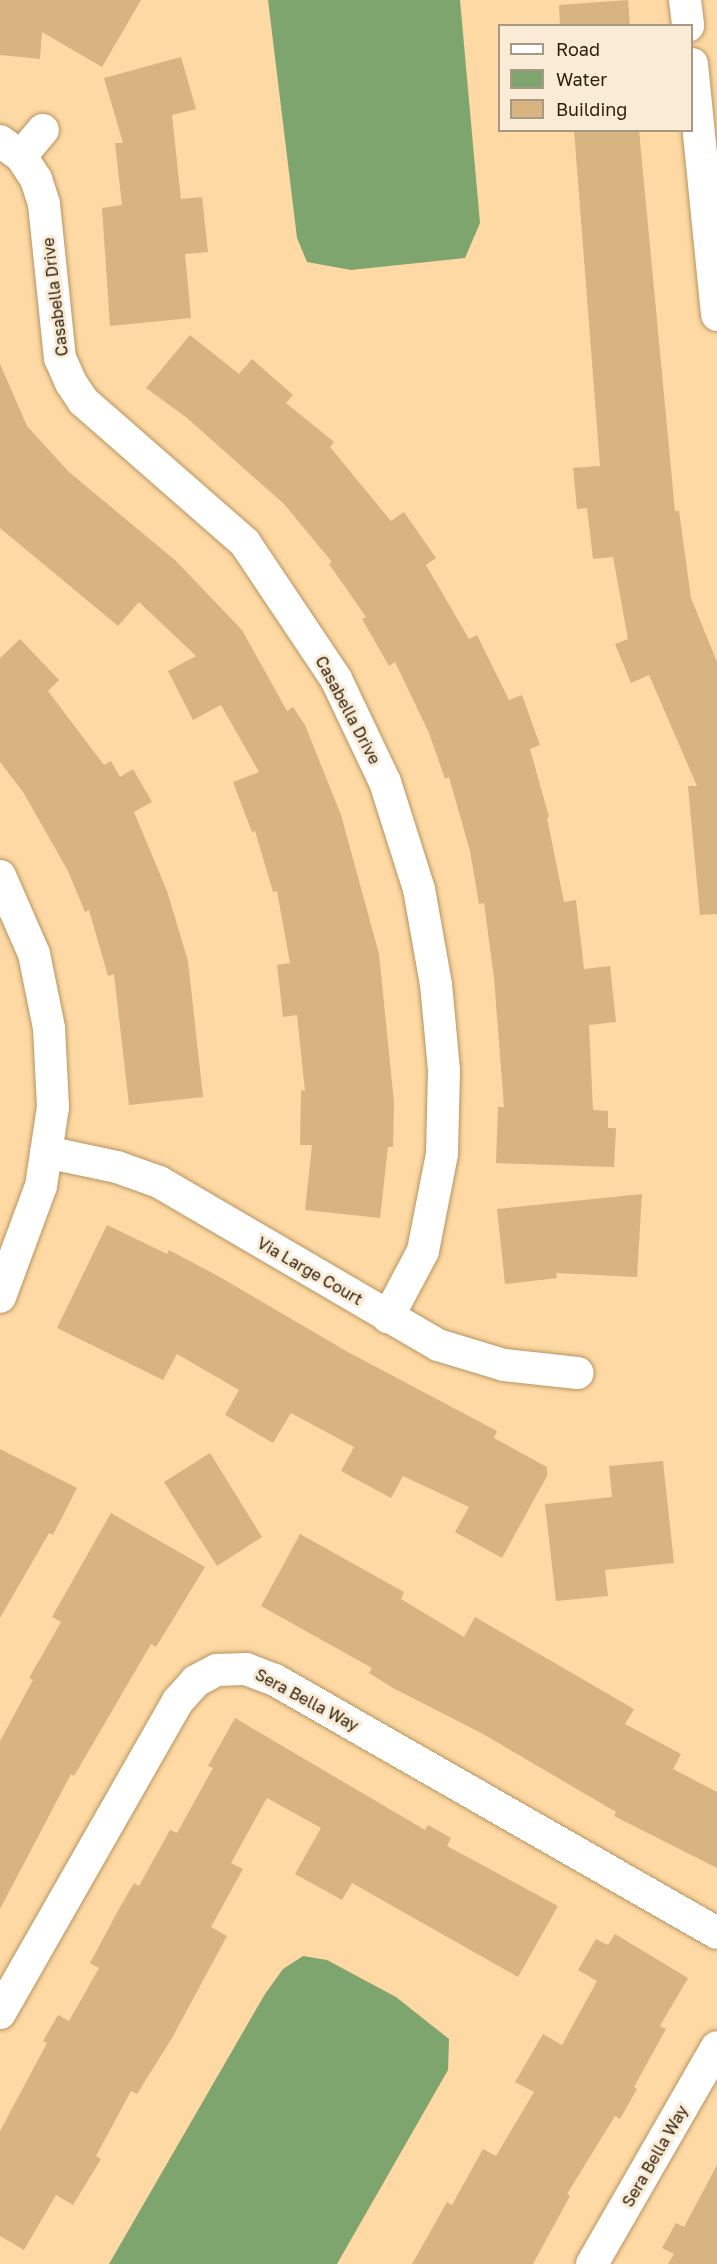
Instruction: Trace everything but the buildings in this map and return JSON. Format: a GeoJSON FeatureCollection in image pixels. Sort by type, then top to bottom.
{"type":"FeatureCollection","features":[{"type":"Feature","properties":{"kind":"street"},"geometry":{"type":"LineString","coordinates":[[685,0],[688,24]]}},
{"type":"Feature","properties":{"kind":"street"},"geometry":{"type":"LineString","coordinates":[[693,74],[717,315]]}},
{"type":"Feature","properties":{"kind":"street","name":"Casabella Drive"},"geometry":{"type":"LineString","coordinates":[[43,130],[11,149],[36,179],[44,204],[60,358],[71,383],[83,401],[244,543],[275,587],[336,679],[385,782],[419,889],[436,984],[443,1060],[442,1154],[423,1251],[388,1317]]}},
{"type":"Feature","properties":{"kind":"street"},"geometry":{"type":"LineString","coordinates":[[0,876],[34,954],[49,1028],[52,1107],[41,1186],[0,1297]]}},
{"type":"Feature","properties":{"kind":"street","name":"Via Large Court"},"geometry":{"type":"LineString","coordinates":[[46,1152],[117,1167],[159,1182],[438,1345],[493,1362],[578,1373]]}},
{"type":"Feature","properties":{"kind":"street","name":"Sera Bella Way"},"geometry":{"type":"LineString","coordinates":[[0,2013],[178,1701],[206,1674],[232,1668],[260,1673],[275,1680],[717,1933]]}},
{"type":"Feature","properties":{"kind":"street","name":"Sera Bella Way"},"geometry":{"type":"LineString","coordinates":[[592,2264],[717,2047]]}},
{"type":"Feature","properties":{"kind":"water"},"geometry":{"type":"Polygon","coordinates":[[[268,0],[460,0],[480,223],[465,258],[351,270],[307,262],[297,238],[268,0]]]}},
{"type":"Feature","properties":{"kind":"water"},"geometry":{"type":"Polygon","coordinates":[[[303,1956],[327,1960],[396,1997],[449,2039],[448,2070],[337,2264],[109,2264],[265,1994],[283,1969],[303,1956]]]}}]}
